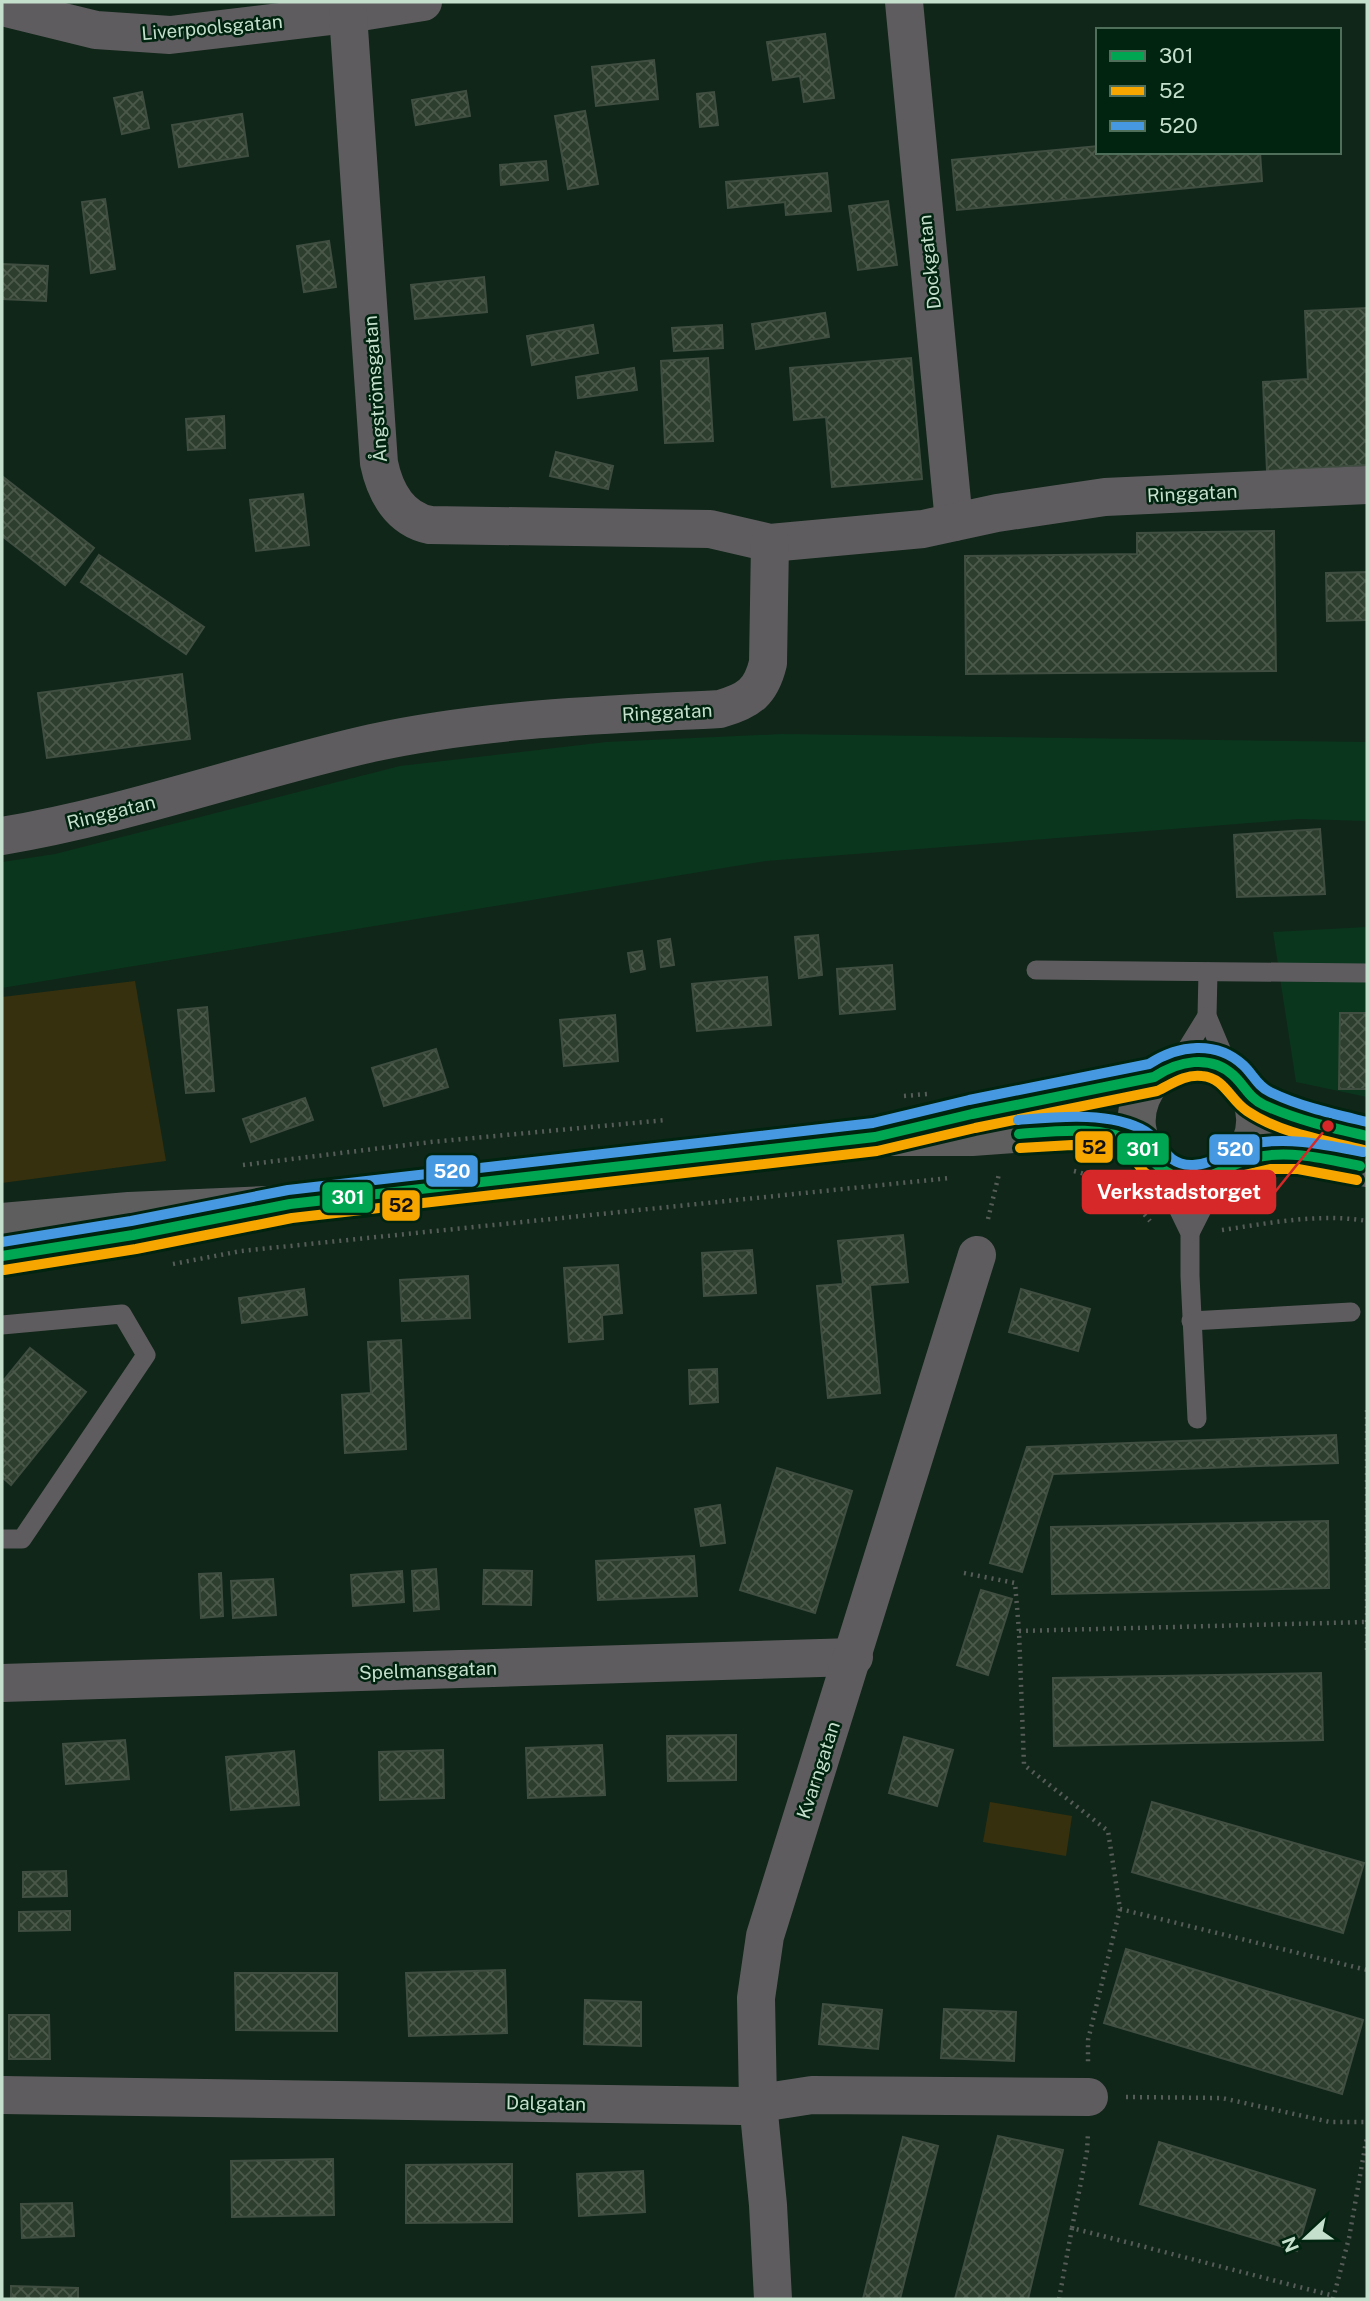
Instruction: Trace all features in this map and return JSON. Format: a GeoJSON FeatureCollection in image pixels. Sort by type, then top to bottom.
{"type":"FeatureCollection","features":[{"type":"Feature","properties":{"kind":"main road"},"geometry":{"type":"LineString","coordinates":[[875,1137],[1166,1070],[1192,1061],[1219,1066],[1240,1085],[1280,1112],[1367,1136]]}},
{"type":"Feature","properties":{"kind":"main road"},"geometry":{"type":"LineString","coordinates":[[1149,1156],[1136,1131],[1137,1109],[1144,1089],[1166,1070]]}},
{"type":"Feature","properties":{"kind":"main road"},"geometry":{"type":"LineString","coordinates":[[1229,1168],[1250,1142],[1254,1131],[1253,1107],[1240,1085]]}},
{"type":"Feature","properties":{"kind":"main road"},"geometry":{"type":"LineString","coordinates":[[2,1222],[129,1211],[290,1204],[875,1137],[972,1137],[1080,1130],[1114,1135],[1149,1156],[1170,1174],[1195,1180],[1270,1155],[1295,1156],[1367,1168]]}},
{"type":"Feature","properties":{"kind":"main road"},"geometry":{"type":"LineString","coordinates":[[2,1256],[133,1236],[290,1204]]}},
{"type":"Feature","properties":{"kind":"street","name":"Liverpoolsgatan"},"geometry":{"type":"LineString","coordinates":[[2,7],[96,30],[147,34],[219,30],[423,2]]}},
{"type":"Feature","properties":{"kind":"street","name":"Dockgatan"},"geometry":{"type":"LineString","coordinates":[[904,2],[954,522]]}},
{"type":"Feature","properties":{"kind":"street","name":"Ångströmsgatan"},"geometry":{"type":"LineString","coordinates":[[348,14],[380,463],[383,483],[392,498],[416,522],[430,526],[710,529],[770,542]]}},
{"type":"Feature","properties":{"kind":"street","name":"Ringgatan"},"geometry":{"type":"LineString","coordinates":[[2,836],[79,822],[373,743],[449,729],[530,719],[720,709],[739,704],[754,693],[764,680],[768,663],[770,542],[923,529],[1056,503],[1105,497],[1367,485]]}},
{"type":"Feature","properties":{"kind":"street","name":"Kvarngatan"},"geometry":{"type":"LineString","coordinates":[[773,2299],[768,2205],[758,2103],[756,1998],[765,1936],[977,1255]]}},
{"type":"Feature","properties":{"kind":"street","name":"Spelmansgatan"},"geometry":{"type":"LineString","coordinates":[[2,1683],[854,1657]]}},
{"type":"Feature","properties":{"kind":"street","name":"Dalgatan"},"geometry":{"type":"LineString","coordinates":[[2,2095],[742,2106],[812,2095],[1089,2097]]}},
{"type":"Feature","properties":{"kind":"lane"},"geometry":{"type":"LineString","coordinates":[[1036,970],[1367,973]]}},
{"type":"Feature","properties":{"kind":"lane"},"geometry":{"type":"LineString","coordinates":[[1208,972],[1207,1016],[1217,1045],[1240,1085]]}},
{"type":"Feature","properties":{"kind":"lane"},"geometry":{"type":"LineString","coordinates":[[1166,1070],[1207,1016]]}},
{"type":"Feature","properties":{"kind":"lane"},"geometry":{"type":"LineString","coordinates":[[1149,1156],[1190,1233],[1191,1321],[1197,1419]]}},
{"type":"Feature","properties":{"kind":"lane"},"geometry":{"type":"LineString","coordinates":[[1190,1233],[1229,1168]]}},
{"type":"Feature","properties":{"kind":"lane"},"geometry":{"type":"LineString","coordinates":[[1191,1321],[1351,1312]]}},
{"type":"Feature","properties":{"kind":"lane"},"geometry":{"type":"LineString","coordinates":[[2,1325],[122,1314],[146,1355],[22,1538],[2,1539]]}},
{"type":"Feature","properties":{"kind":"path"},"geometry":{"type":"LineString","coordinates":[[896,1097],[934,1093]]}},
{"type":"Feature","properties":{"kind":"path"},"geometry":{"type":"LineString","coordinates":[[237,1166],[431,1142],[677,1118]]}},
{"type":"Feature","properties":{"kind":"path"},"geometry":{"type":"LineString","coordinates":[[1067,1170],[1096,1178],[1122,1193],[1164,1235],[1314,1217],[1367,1221]]}},
{"type":"Feature","properties":{"kind":"path"},"geometry":{"type":"LineString","coordinates":[[977,1255],[999,1173],[1011,1172]]}},
{"type":"Feature","properties":{"kind":"path"},"geometry":{"type":"LineString","coordinates":[[172,1264],[241,1251],[957,1177]]}},
{"type":"Feature","properties":{"kind":"path"},"geometry":{"type":"LineString","coordinates":[[1367,1410],[1367,1653]]}},
{"type":"Feature","properties":{"kind":"path"},"geometry":{"type":"LineString","coordinates":[[964,1573],[1015,1583],[1024,1765],[1108,1831],[1120,1909],[1088,2040],[1087,2151],[1059,2299]]}},
{"type":"Feature","properties":{"kind":"path"},"geometry":{"type":"LineString","coordinates":[[1019,1631],[1366,1622]]}},
{"type":"Feature","properties":{"kind":"path"},"geometry":{"type":"LineString","coordinates":[[1120,1909],[1367,1970]]}},
{"type":"Feature","properties":{"kind":"path"},"geometry":{"type":"LineString","coordinates":[[1089,2097],[1222,2098],[1330,2122],[1367,2122]]}},
{"type":"Feature","properties":{"kind":"path"},"geometry":{"type":"LineString","coordinates":[[1072,2228],[1334,2298],[1349,2238],[1367,2136]]}},
{"type":"Feature","properties":{"kind":"shaded area"},"geometry":{"type":"Polygon","coordinates":[[[782,734],[1367,742],[1367,821],[1299,819],[766,861],[2,988],[2,862],[55,854],[400,766],[606,742],[782,734]]]}},
{"type":"Feature","properties":{"kind":"shaded area"},"geometry":{"type":"Polygon","coordinates":[[[1367,927],[1367,1097],[1296,1082],[1273,932],[1367,927]]]}},
{"type":"Feature","properties":{"kind":"shaded area"},"geometry":{"type":"Polygon","coordinates":[[[135,981],[166,1161],[2,1183],[2,997],[135,981]]]}},
{"type":"Feature","properties":{"kind":"shaded area"},"geometry":{"type":"Polygon","coordinates":[[[990,1802],[1072,1816],[1066,1856],[983,1842],[990,1802]]]}},
{"type":"Feature","properties":{"kind":"building"},"geometry":{"type":"Polygon","coordinates":[[[825,34],[834,98],[804,102],[800,76],[773,80],[767,42],[825,34]]]}},
{"type":"Feature","properties":{"kind":"building"},"geometry":{"type":"Polygon","coordinates":[[[654,60],[658,99],[596,106],[592,67],[654,60]]]}},
{"type":"Feature","properties":{"kind":"building"},"geometry":{"type":"Polygon","coordinates":[[[466,91],[470,116],[416,125],[412,100],[466,91]]]}},
{"type":"Feature","properties":{"kind":"building"},"geometry":{"type":"Polygon","coordinates":[[[142,92],[149,128],[122,134],[114,98],[142,92]]]}},
{"type":"Feature","properties":{"kind":"building"},"geometry":{"type":"Polygon","coordinates":[[[714,92],[718,125],[700,127],[697,94],[714,92]]]}},
{"type":"Feature","properties":{"kind":"building"},"geometry":{"type":"Polygon","coordinates":[[[585,111],[598,184],[568,189],[555,116],[585,111]]]}},
{"type":"Feature","properties":{"kind":"building"},"geometry":{"type":"Polygon","coordinates":[[[242,114],[248,156],[179,167],[172,125],[242,114]]]}},
{"type":"Feature","properties":{"kind":"building"},"geometry":{"type":"Polygon","coordinates":[[[1096,146],[1096,154],[1260,154],[1262,181],[957,210],[952,160],[1096,146]]]}},
{"type":"Feature","properties":{"kind":"building"},"geometry":{"type":"Polygon","coordinates":[[[546,161],[548,180],[501,185],[500,165],[546,161]]]}},
{"type":"Feature","properties":{"kind":"building"},"geometry":{"type":"Polygon","coordinates":[[[827,173],[831,211],[786,215],[785,202],[728,208],[726,182],[827,173]]]}},
{"type":"Feature","properties":{"kind":"building"},"geometry":{"type":"Polygon","coordinates":[[[105,199],[115,269],[91,273],[82,202],[105,199]]]}},
{"type":"Feature","properties":{"kind":"building"},"geometry":{"type":"Polygon","coordinates":[[[888,201],[897,265],[858,270],[849,206],[888,201]]]}},
{"type":"Feature","properties":{"kind":"building"},"geometry":{"type":"Polygon","coordinates":[[[329,241],[336,287],[304,292],[297,246],[329,241]]]}},
{"type":"Feature","properties":{"kind":"building"},"geometry":{"type":"Polygon","coordinates":[[[2,264],[48,266],[46,301],[2,299],[2,264]]]}},
{"type":"Feature","properties":{"kind":"building"},"geometry":{"type":"Polygon","coordinates":[[[484,277],[487,312],[415,319],[411,285],[484,277]]]}},
{"type":"Feature","properties":{"kind":"building"},"geometry":{"type":"Polygon","coordinates":[[[1367,308],[1367,465],[1267,471],[1263,382],[1308,379],[1305,311],[1367,308]]]}},
{"type":"Feature","properties":{"kind":"building"},"geometry":{"type":"Polygon","coordinates":[[[825,313],[829,337],[756,349],[752,324],[825,313]]]}},
{"type":"Feature","properties":{"kind":"building"},"geometry":{"type":"Polygon","coordinates":[[[593,325],[598,353],[532,365],[527,336],[593,325]]]}},
{"type":"Feature","properties":{"kind":"building"},"geometry":{"type":"Polygon","coordinates":[[[722,325],[723,348],[674,351],[672,328],[722,325]]]}},
{"type":"Feature","properties":{"kind":"building"},"geometry":{"type":"Polygon","coordinates":[[[708,358],[713,441],[665,443],[661,361],[708,358]]]}},
{"type":"Feature","properties":{"kind":"building"},"geometry":{"type":"Polygon","coordinates":[[[911,358],[922,479],[832,487],[826,417],[794,420],[790,368],[911,358]]]}},
{"type":"Feature","properties":{"kind":"building"},"geometry":{"type":"Polygon","coordinates":[[[634,368],[637,390],[578,398],[576,377],[634,368]]]}},
{"type":"Feature","properties":{"kind":"building"},"geometry":{"type":"Polygon","coordinates":[[[224,416],[225,448],[188,450],[186,419],[224,416]]]}},
{"type":"Feature","properties":{"kind":"building"},"geometry":{"type":"Polygon","coordinates":[[[556,452],[613,466],[608,489],[550,476],[556,452]]]}},
{"type":"Feature","properties":{"kind":"building"},"geometry":{"type":"Polygon","coordinates":[[[2,476],[94,548],[65,585],[2,536],[2,476]]]}},
{"type":"Feature","properties":{"kind":"building"},"geometry":{"type":"Polygon","coordinates":[[[303,494],[309,545],[256,551],[250,500],[303,494]]]}},
{"type":"Feature","properties":{"kind":"building"},"geometry":{"type":"Polygon","coordinates":[[[1274,531],[1276,671],[966,674],[965,556],[1137,554],[1137,533],[1274,531]]]}},
{"type":"Feature","properties":{"kind":"building"},"geometry":{"type":"Polygon","coordinates":[[[99,555],[204,627],[186,654],[81,582],[99,555]]]}},
{"type":"Feature","properties":{"kind":"building"},"geometry":{"type":"Polygon","coordinates":[[[1367,572],[1367,620],[1327,621],[1326,573],[1367,572]]]}},
{"type":"Feature","properties":{"kind":"building"},"geometry":{"type":"Polygon","coordinates":[[[182,674],[190,739],[47,758],[38,693],[182,674]]]}},
{"type":"Feature","properties":{"kind":"building"},"geometry":{"type":"Polygon","coordinates":[[[1320,829],[1325,894],[1237,897],[1234,835],[1320,829]]]}},
{"type":"Feature","properties":{"kind":"building"},"geometry":{"type":"Polygon","coordinates":[[[818,935],[822,975],[799,978],[795,937],[818,935]]]}},
{"type":"Feature","properties":{"kind":"building"},"geometry":{"type":"Polygon","coordinates":[[[670,939],[674,965],[661,967],[658,941],[670,939]]]}},
{"type":"Feature","properties":{"kind":"building"},"geometry":{"type":"Polygon","coordinates":[[[642,951],[645,969],[631,972],[628,953],[642,951]]]}},
{"type":"Feature","properties":{"kind":"building"},"geometry":{"type":"Polygon","coordinates":[[[892,965],[895,1009],[840,1014],[837,969],[892,965]]]}},
{"type":"Feature","properties":{"kind":"building"},"geometry":{"type":"Polygon","coordinates":[[[767,977],[771,1025],[697,1031],[692,984],[767,977]]]}},
{"type":"Feature","properties":{"kind":"building"},"geometry":{"type":"Polygon","coordinates":[[[207,1007],[214,1091],[186,1093],[178,1010],[207,1007]]]}},
{"type":"Feature","properties":{"kind":"building"},"geometry":{"type":"Polygon","coordinates":[[[1340,1013],[1367,1013],[1367,1089],[1339,1089],[1340,1013]]]}},
{"type":"Feature","properties":{"kind":"building"},"geometry":{"type":"Polygon","coordinates":[[[615,1015],[618,1061],[564,1066],[560,1020],[615,1015]]]}},
{"type":"Feature","properties":{"kind":"building"},"geometry":{"type":"Polygon","coordinates":[[[436,1049],[448,1087],[384,1106],[372,1068],[436,1049]]]}},
{"type":"Feature","properties":{"kind":"building"},"geometry":{"type":"Polygon","coordinates":[[[305,1098],[313,1120],[251,1142],[243,1119],[305,1098]]]}},
{"type":"Feature","properties":{"kind":"building"},"geometry":{"type":"Polygon","coordinates":[[[903,1235],[908,1282],[870,1285],[880,1393],[828,1398],[817,1286],[843,1284],[838,1241],[903,1235]]]}},
{"type":"Feature","properties":{"kind":"building"},"geometry":{"type":"Polygon","coordinates":[[[752,1250],[756,1293],[704,1296],[702,1253],[752,1250]]]}},
{"type":"Feature","properties":{"kind":"building"},"geometry":{"type":"Polygon","coordinates":[[[618,1265],[622,1313],[602,1315],[603,1339],[569,1342],[564,1268],[618,1265]]]}},
{"type":"Feature","properties":{"kind":"building"},"geometry":{"type":"Polygon","coordinates":[[[468,1276],[470,1318],[402,1321],[400,1280],[468,1276]]]}},
{"type":"Feature","properties":{"kind":"building"},"geometry":{"type":"Polygon","coordinates":[[[304,1289],[307,1315],[242,1323],[239,1298],[304,1289]]]}},
{"type":"Feature","properties":{"kind":"building"},"geometry":{"type":"Polygon","coordinates":[[[1021,1289],[1090,1309],[1078,1351],[1009,1332],[1021,1289]]]}},
{"type":"Feature","properties":{"kind":"building"},"geometry":{"type":"Polygon","coordinates":[[[401,1340],[406,1449],[345,1453],[342,1395],[371,1393],[368,1342],[401,1340]]]}},
{"type":"Feature","properties":{"kind":"building"},"geometry":{"type":"Polygon","coordinates":[[[30,1348],[86,1392],[11,1485],[2,1477],[2,1379],[4,1380],[30,1348]]]}},
{"type":"Feature","properties":{"kind":"building"},"geometry":{"type":"Polygon","coordinates":[[[717,1369],[718,1402],[690,1404],[689,1370],[717,1369]]]}},
{"type":"Feature","properties":{"kind":"building"},"geometry":{"type":"Polygon","coordinates":[[[1336,1435],[1338,1463],[1053,1474],[1022,1572],[990,1563],[1027,1447],[1336,1435]]]}},
{"type":"Feature","properties":{"kind":"building"},"geometry":{"type":"Polygon","coordinates":[[[777,1468],[852,1491],[815,1613],[740,1590],[777,1468]]]}},
{"type":"Feature","properties":{"kind":"building"},"geometry":{"type":"Polygon","coordinates":[[[720,1505],[725,1543],[701,1546],[695,1509],[720,1505]]]}},
{"type":"Feature","properties":{"kind":"building"},"geometry":{"type":"Polygon","coordinates":[[[1328,1521],[1329,1588],[1052,1594],[1051,1527],[1328,1521]]]}},
{"type":"Feature","properties":{"kind":"building"},"geometry":{"type":"Polygon","coordinates":[[[694,1556],[697,1596],[598,1600],[596,1561],[694,1556]]]}},
{"type":"Feature","properties":{"kind":"building"},"geometry":{"type":"Polygon","coordinates":[[[436,1569],[439,1609],[414,1611],[412,1571],[436,1569]]]}},
{"type":"Feature","properties":{"kind":"building"},"geometry":{"type":"Polygon","coordinates":[[[484,1570],[532,1571],[531,1605],[483,1604],[484,1570]]]}},
{"type":"Feature","properties":{"kind":"building"},"geometry":{"type":"Polygon","coordinates":[[[402,1571],[404,1602],[353,1606],[351,1575],[402,1571]]]}},
{"type":"Feature","properties":{"kind":"building"},"geometry":{"type":"Polygon","coordinates":[[[221,1573],[223,1616],[201,1618],[199,1574],[221,1573]]]}},
{"type":"Feature","properties":{"kind":"building"},"geometry":{"type":"Polygon","coordinates":[[[273,1579],[276,1615],[233,1618],[231,1581],[273,1579]]]}},
{"type":"Feature","properties":{"kind":"building"},"geometry":{"type":"Polygon","coordinates":[[[981,1590],[1012,1599],[988,1675],[957,1665],[981,1590]]]}},
{"type":"Feature","properties":{"kind":"building"},"geometry":{"type":"Polygon","coordinates":[[[1321,1673],[1323,1740],[1054,1746],[1053,1678],[1321,1673]]]}},
{"type":"Feature","properties":{"kind":"building"},"geometry":{"type":"Polygon","coordinates":[[[736,1735],[736,1780],[668,1781],[667,1736],[736,1735]]]}},
{"type":"Feature","properties":{"kind":"building"},"geometry":{"type":"Polygon","coordinates":[[[904,1737],[953,1750],[937,1806],[889,1793],[904,1737]]]}},
{"type":"Feature","properties":{"kind":"building"},"geometry":{"type":"Polygon","coordinates":[[[125,1740],[129,1779],[66,1784],[63,1744],[125,1740]]]}},
{"type":"Feature","properties":{"kind":"building"},"geometry":{"type":"Polygon","coordinates":[[[602,1745],[605,1795],[528,1798],[526,1748],[602,1745]]]}},
{"type":"Feature","properties":{"kind":"building"},"geometry":{"type":"Polygon","coordinates":[[[443,1750],[444,1798],[380,1800],[379,1752],[443,1750]]]}},
{"type":"Feature","properties":{"kind":"building"},"geometry":{"type":"Polygon","coordinates":[[[294,1751],[299,1805],[231,1810],[226,1757],[294,1751]]]}},
{"type":"Feature","properties":{"kind":"building"},"geometry":{"type":"Polygon","coordinates":[[[1152,1802],[1364,1863],[1343,1933],[1132,1872],[1152,1802]]]}},
{"type":"Feature","properties":{"kind":"building"},"geometry":{"type":"Polygon","coordinates":[[[66,1871],[67,1896],[23,1897],[23,1872],[66,1871]]]}},
{"type":"Feature","properties":{"kind":"building"},"geometry":{"type":"Polygon","coordinates":[[[70,1911],[70,1930],[19,1931],[19,1912],[70,1911]]]}},
{"type":"Feature","properties":{"kind":"building"},"geometry":{"type":"Polygon","coordinates":[[[1126,1949],[1363,2020],[1342,2094],[1104,2023],[1126,1949]]]}},
{"type":"Feature","properties":{"kind":"building"},"geometry":{"type":"Polygon","coordinates":[[[505,1970],[507,2033],[409,2036],[406,1973],[505,1970]]]}},
{"type":"Feature","properties":{"kind":"building"},"geometry":{"type":"Polygon","coordinates":[[[235,1973],[337,1973],[337,2031],[236,2030],[235,1973]]]}},
{"type":"Feature","properties":{"kind":"building"},"geometry":{"type":"Polygon","coordinates":[[[585,2000],[641,2002],[641,2046],[584,2044],[585,2000]]]}},
{"type":"Feature","properties":{"kind":"building"},"geometry":{"type":"Polygon","coordinates":[[[823,2004],[882,2010],[878,2049],[819,2044],[823,2004]]]}},
{"type":"Feature","properties":{"kind":"building"},"geometry":{"type":"Polygon","coordinates":[[[944,2009],[1016,2012],[1014,2061],[941,2058],[944,2009]]]}},
{"type":"Feature","properties":{"kind":"building"},"geometry":{"type":"Polygon","coordinates":[[[9,2015],[49,2015],[50,2059],[9,2059],[9,2015]]]}},
{"type":"Feature","properties":{"kind":"building"},"geometry":{"type":"Polygon","coordinates":[[[998,2136],[1063,2150],[1028,2299],[955,2299],[998,2136]]]}},
{"type":"Feature","properties":{"kind":"building"},"geometry":{"type":"Polygon","coordinates":[[[903,2137],[938,2146],[900,2299],[863,2299],[903,2137]]]}},
{"type":"Feature","properties":{"kind":"building"},"geometry":{"type":"Polygon","coordinates":[[[1159,2142],[1315,2190],[1297,2251],[1140,2204],[1159,2142]]]}},
{"type":"Feature","properties":{"kind":"building"},"geometry":{"type":"Polygon","coordinates":[[[333,2159],[334,2215],[232,2217],[231,2161],[333,2159]]]}},
{"type":"Feature","properties":{"kind":"building"},"geometry":{"type":"Polygon","coordinates":[[[512,2164],[512,2222],[406,2223],[406,2165],[512,2164]]]}},
{"type":"Feature","properties":{"kind":"building"},"geometry":{"type":"Polygon","coordinates":[[[643,2171],[645,2212],[579,2216],[577,2174],[643,2171]]]}},
{"type":"Feature","properties":{"kind":"building"},"geometry":{"type":"Polygon","coordinates":[[[72,2203],[74,2236],[22,2238],[21,2204],[72,2203]]]}},
{"type":"Feature","properties":{"kind":"building"},"geometry":{"type":"Polygon","coordinates":[[[11,2286],[78,2288],[78,2299],[11,2299],[11,2286]]]}},
{"type":"Feature","properties":{"kind":"transit line","name":"520"},"geometry":{"type":"LineString","coordinates":[[2,1242],[131,1221],[288,1190],[873,1123],[969,1100],[1149,1064],[1184,1049],[1221,1052],[1246,1068],[1262,1087],[1270,1092],[1318,1110],[1367,1122]]}},
{"type":"Feature","properties":{"kind":"transit line","name":"301"},"geometry":{"type":"LineString","coordinates":[[2,1256],[133,1235],[290,1204],[875,1137],[1154,1077],[1173,1067],[1194,1062],[1224,1068],[1264,1105],[1328,1127],[1367,1136]]}},
{"type":"Feature","properties":{"kind":"transit line","name":"52"},"geometry":{"type":"LineString","coordinates":[[4,1270],[136,1249],[292,1218],[877,1151],[1157,1091],[1178,1080],[1196,1076],[1210,1078],[1222,1085],[1241,1106],[1260,1119],[1304,1135],[1364,1150]]}},
{"type":"Feature","properties":{"kind":"transit line","name":"520"},"geometry":{"type":"LineString","coordinates":[[1018,1120],[1083,1117],[1116,1120],[1145,1131],[1169,1157],[1182,1164],[1191,1165],[1206,1163],[1243,1146],[1265,1142],[1307,1142],[1363,1152]]}},
{"type":"Feature","properties":{"kind":"transit line","name":"301"},"geometry":{"type":"LineString","coordinates":[[1019,1134],[1094,1131],[1122,1137],[1140,1145],[1165,1171],[1187,1179],[1213,1175],[1245,1160],[1266,1155],[1307,1156],[1360,1166]]}},
{"type":"Feature","properties":{"kind":"transit line","name":"52"},"geometry":{"type":"LineString","coordinates":[[1020,1148],[1072,1145],[1108,1148],[1131,1155],[1144,1172],[1162,1186],[1186,1193],[1212,1191],[1244,1175],[1270,1169],[1298,1169],[1357,1180]]}},
{"type":"Feature","properties":{"kind":"place","name":"Verkstadstorget"},"geometry":{"type":"Point","coordinates":[1328,1126]}}]}
